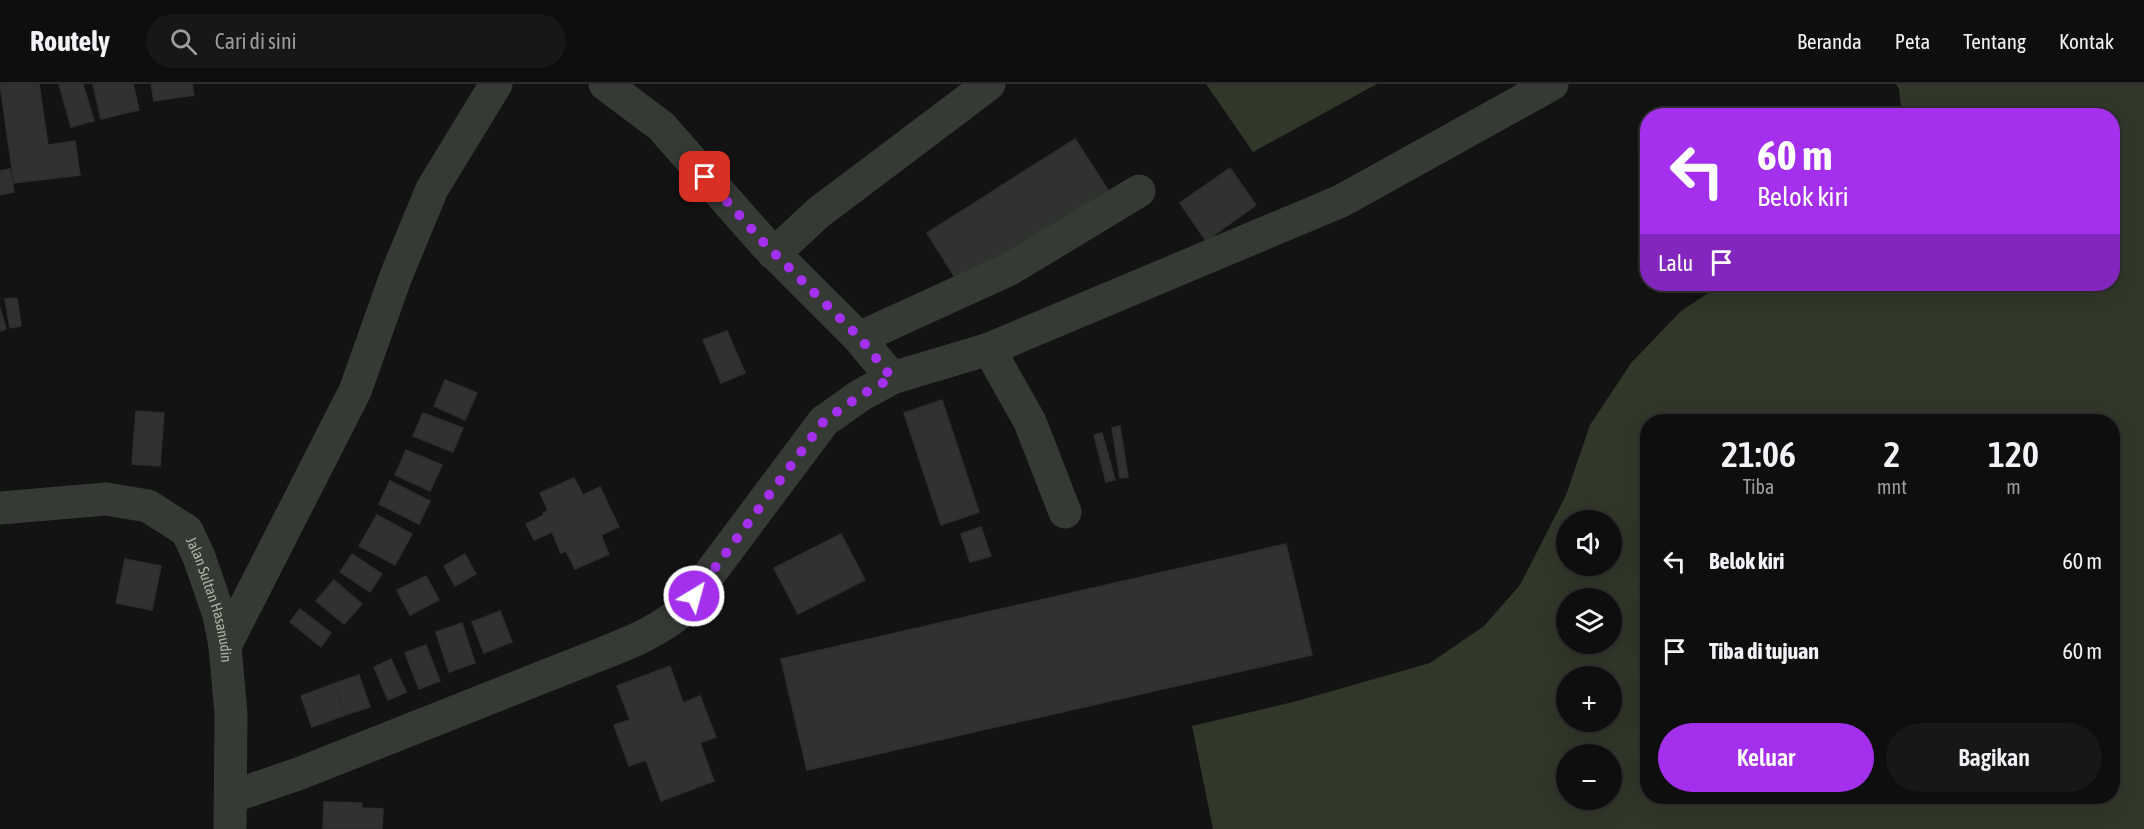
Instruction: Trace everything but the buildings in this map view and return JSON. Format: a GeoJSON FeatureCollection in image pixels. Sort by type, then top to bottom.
{"type":"FeatureCollection","features":[{"type":"Feature","properties":{"kind":"street"},"geometry":{"type":"LineString","coordinates":[[225,646],[355,390],[396,276],[432,189],[496,84]]}},
{"type":"Feature","properties":{"kind":"street"},"geometry":{"type":"LineString","coordinates":[[605,84],[661,126],[774,254],[860,338],[892,378]]}},
{"type":"Feature","properties":{"kind":"street"},"geometry":{"type":"LineString","coordinates":[[774,254],[818,213],[989,84]]}},
{"type":"Feature","properties":{"kind":"street"},"geometry":{"type":"LineString","coordinates":[[231,797],[298,774],[641,639],[681,612],[824,421],[861,395],[892,378],[989,349],[1341,201],[1552,84]]}},
{"type":"Feature","properties":{"kind":"street"},"geometry":{"type":"LineString","coordinates":[[860,338],[1010,268],[1139,191]]}},
{"type":"Feature","properties":{"kind":"street"},"geometry":{"type":"LineString","coordinates":[[989,349],[1030,422],[1065,512]]}},
{"type":"Feature","properties":{"kind":"street","name":"Jalan Sultan Hasanudin"},"geometry":{"type":"LineString","coordinates":[[0,508],[34,507],[106,499],[148,506],[187,531],[199,557],[219,615],[225,646],[231,714],[230,829]]}},
{"type":"Feature","properties":{"kind":"shaded area"},"geometry":{"type":"Polygon","coordinates":[[[1206,84],[1377,84],[1253,152],[1206,84]]]}},
{"type":"Feature","properties":{"kind":"shaded area"},"geometry":{"type":"Polygon","coordinates":[[[1896,84],[2144,84],[2144,829],[1213,829],[1192,726],[1297,701],[1430,663],[1484,626],[1520,585],[1556,515],[1556,576],[1622,576],[1622,510],[1558,510],[1566,495],[1590,425],[1631,363],[1681,311],[1711,291],[2120,291],[2120,108],[1901,108],[1899,89],[1896,84]]]}},
{"type":"Feature","properties":{"kind":"route"},"geometry":{"type":"LineString","coordinates":[[694,596],[824,421],[861,395],[892,378],[860,338],[765,244],[705,177]]}}]}
